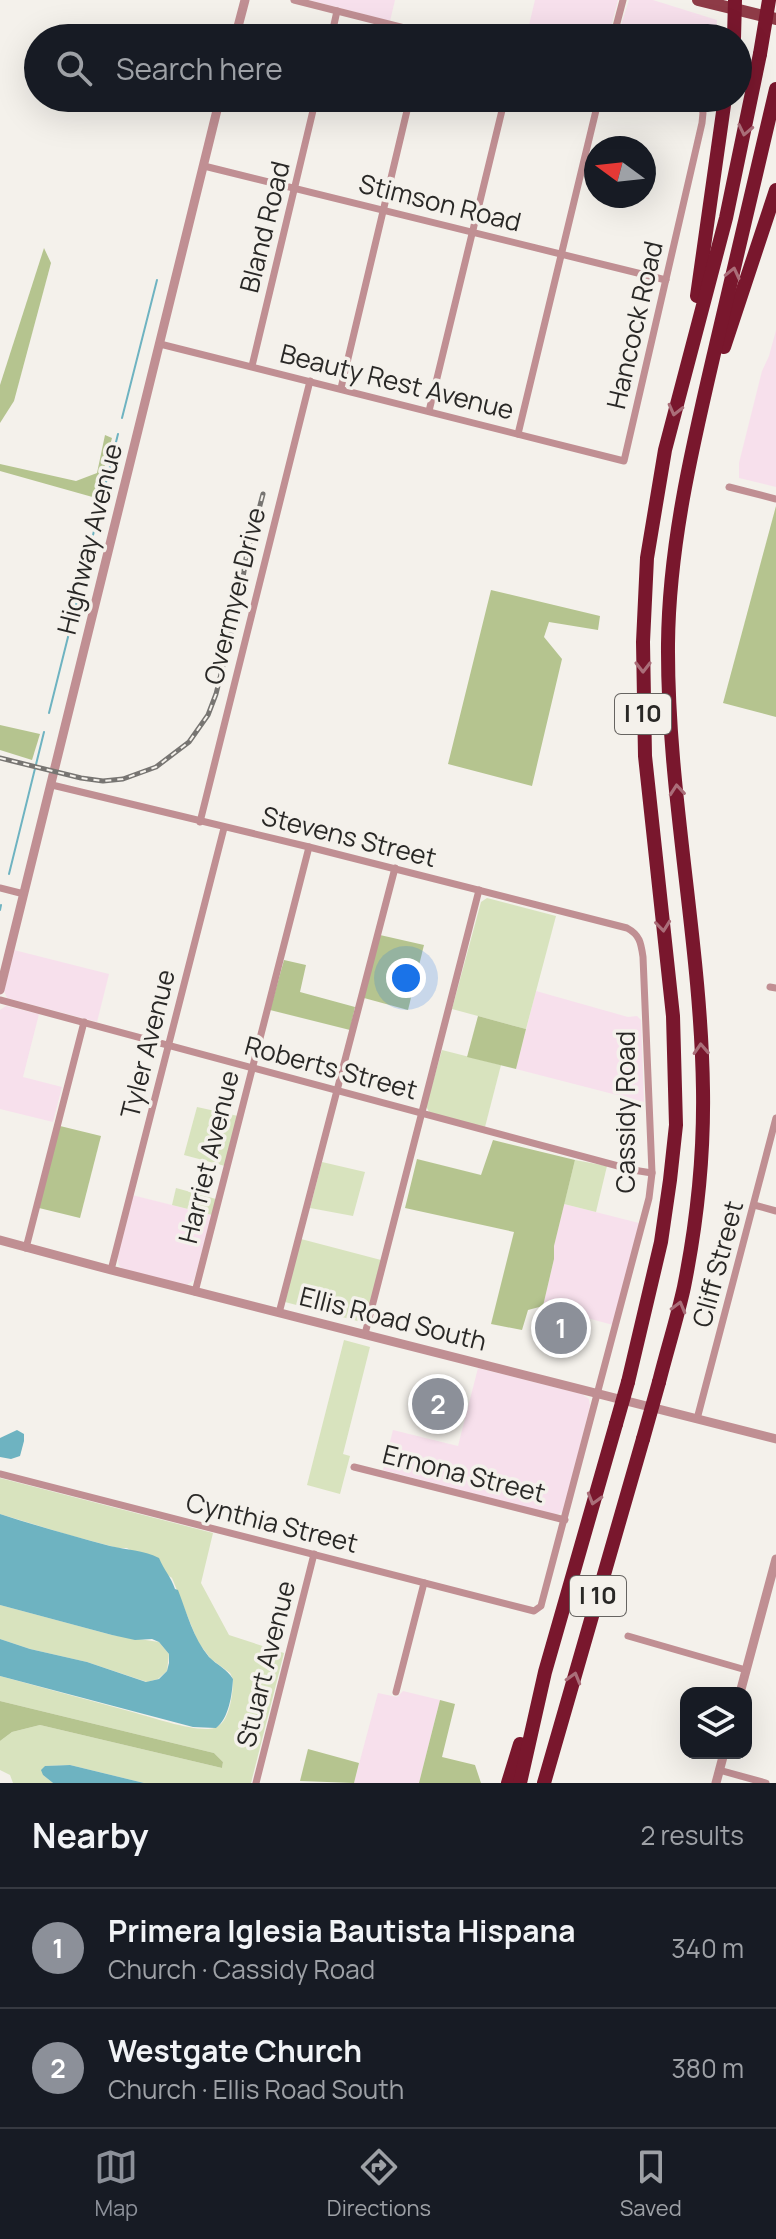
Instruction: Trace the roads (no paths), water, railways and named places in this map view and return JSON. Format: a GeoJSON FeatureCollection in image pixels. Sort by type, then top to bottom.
{"type":"FeatureCollection","features":[{"type":"Feature","properties":{"kind":"highway","name":"I 10"},"geometry":{"type":"LineString","coordinates":[[752,93],[769,0]]}},
{"type":"Feature","properties":{"kind":"highway","name":"I 10"},"geometry":{"type":"LineString","coordinates":[[544,1783],[659,1382],[683,1290],[698,1198],[702,1075],[698,998],[673,744],[668,644],[676,539],[696,431],[776,89]]}},
{"type":"Feature","properties":{"kind":"highway"},"geometry":{"type":"LineString","coordinates":[[688,360],[723,112]]}},
{"type":"Feature","properties":{"kind":"highway","name":"I 10"},"geometry":{"type":"LineString","coordinates":[[520,1783],[545,1672],[628,1382],[661,1242],[670,1180],[676,1125],[673,1016],[645,756],[643,642],[647,558],[665,450],[726,218],[748,112]]}},
{"type":"Feature","properties":{"kind":"highway"},"geometry":{"type":"LineString","coordinates":[[696,431],[776,190]]}},
{"type":"Feature","properties":{"kind":"highway"},"geometry":{"type":"LineString","coordinates":[[508,1783],[545,1672]]}},
{"type":"Feature","properties":{"kind":"main road"},"geometry":{"type":"LineString","coordinates":[[698,0],[736,5],[776,19]]}},
{"type":"Feature","properties":{"kind":"street"},"geometry":{"type":"LineString","coordinates":[[239,24],[245,0]]}},
{"type":"Feature","properties":{"kind":"street"},"geometry":{"type":"LineString","coordinates":[[294,0],[383,24]]}},
{"type":"Feature","properties":{"kind":"street"},"geometry":{"type":"LineString","coordinates":[[617,24],[623,0]]}},
{"type":"Feature","properties":{"kind":"street"},"geometry":{"type":"LineString","coordinates":[[334,24],[337,11]]}},
{"type":"Feature","properties":{"kind":"street","name":"Highway Avenue"},"geometry":{"type":"LineString","coordinates":[[0,990],[217,112]]}},
{"type":"Feature","properties":{"kind":"street","name":"Bland Road"},"geometry":{"type":"LineString","coordinates":[[252,366],[313,112]]}},
{"type":"Feature","properties":{"kind":"street"},"geometry":{"type":"LineString","coordinates":[[341,388],[407,112]]}},
{"type":"Feature","properties":{"kind":"street"},"geometry":{"type":"LineString","coordinates":[[429,411],[502,112]]}},
{"type":"Feature","properties":{"kind":"street"},"geometry":{"type":"LineString","coordinates":[[518,434],[596,112]]}},
{"type":"Feature","properties":{"kind":"street","name":"Hancock Road"},"geometry":{"type":"LineString","coordinates":[[624,461],[702,123],[701,112]]}},
{"type":"Feature","properties":{"kind":"street","name":"Stimson Road"},"geometry":{"type":"LineString","coordinates":[[204,166],[666,280]]}},
{"type":"Feature","properties":{"kind":"street","name":"Beauty Rest Avenue"},"geometry":{"type":"LineString","coordinates":[[160,344],[624,461]]}},
{"type":"Feature","properties":{"kind":"street","name":"Overmyer Drive"},"geometry":{"type":"LineString","coordinates":[[200,822],[310,381]]}},
{"type":"Feature","properties":{"kind":"street"},"geometry":{"type":"LineString","coordinates":[[729,487],[776,499]]}},
{"type":"Feature","properties":{"kind":"street","name":"Stevens Street"},"geometry":{"type":"LineString","coordinates":[[52,785],[395,868],[627,928],[636,933]]}},
{"type":"Feature","properties":{"kind":"street","name":"Tyler Avenue"},"geometry":{"type":"LineString","coordinates":[[111,1270],[224,828]]}},
{"type":"Feature","properties":{"kind":"street","name":"Harriet Avenue"},"geometry":{"type":"LineString","coordinates":[[195,1292],[309,847]]}},
{"type":"Feature","properties":{"kind":"street"},"geometry":{"type":"LineString","coordinates":[[279,1313],[395,868]]}},
{"type":"Feature","properties":{"kind":"street"},"geometry":{"type":"LineString","coordinates":[[0,888],[24,894]]}},
{"type":"Feature","properties":{"kind":"street"},"geometry":{"type":"LineString","coordinates":[[365,1334],[479,890]]}},
{"type":"Feature","properties":{"kind":"street","name":"Cassidy Road"},"geometry":{"type":"LineString","coordinates":[[534,1611],[541,1606],[565,1520],[649,1198],[652,1173],[643,957],[636,933]]}},
{"type":"Feature","properties":{"kind":"street","name":"Roberts Street"},"geometry":{"type":"LineString","coordinates":[[0,1000],[652,1173]]}},
{"type":"Feature","properties":{"kind":"street"},"geometry":{"type":"LineString","coordinates":[[26,1248],[84,1022]]}},
{"type":"Feature","properties":{"kind":"street","name":"Cliff Street"},"geometry":{"type":"LineString","coordinates":[[697,1419],[776,1118]]}},
{"type":"Feature","properties":{"kind":"street"},"geometry":{"type":"LineString","coordinates":[[754,1205],[776,1211]]}},
{"type":"Feature","properties":{"kind":"street","name":"Ellis Road South"},"geometry":{"type":"LineString","coordinates":[[0,1240],[776,1439]]}},
{"type":"Feature","properties":{"kind":"street","name":"Ernona Street"},"geometry":{"type":"LineString","coordinates":[[354,1467],[565,1520]]}},
{"type":"Feature","properties":{"kind":"street","name":"Cynthia Street"},"geometry":{"type":"LineString","coordinates":[[0,1474],[534,1611]]}},
{"type":"Feature","properties":{"kind":"street","name":"Stuart Avenue"},"geometry":{"type":"LineString","coordinates":[[256,1783],[314,1554]]}},
{"type":"Feature","properties":{"kind":"street"},"geometry":{"type":"LineString","coordinates":[[742,1687],[772,1594],[776,1559]]}},
{"type":"Feature","properties":{"kind":"street"},"geometry":{"type":"LineString","coordinates":[[396,1692],[424,1583]]}},
{"type":"Feature","properties":{"kind":"street"},"geometry":{"type":"LineString","coordinates":[[628,1636],[746,1670]]}},
{"type":"Feature","properties":{"kind":"street"},"geometry":{"type":"LineString","coordinates":[[716,1783],[722,1759]]}},
{"type":"Feature","properties":{"kind":"street"},"geometry":{"type":"LineString","coordinates":[[719,1770],[766,1783]]}},
{"type":"Feature","properties":{"kind":"water"},"geometry":{"type":"Polygon","coordinates":[[[17,1430],[24,1434],[20,1456],[11,1459],[0,1457],[0,1438],[17,1430]]]}},
{"type":"Feature","properties":{"kind":"water"},"geometry":{"type":"Polygon","coordinates":[[[0,1514],[159,1558],[178,1590],[203,1650],[233,1679],[229,1706],[220,1724],[216,1728],[193,1727],[0,1676],[0,1639],[87,1662],[146,1682],[159,1679],[167,1671],[169,1654],[152,1639],[135,1640],[112,1635],[0,1605],[0,1514]]]}},
{"type":"Feature","properties":{"kind":"water"},"geometry":{"type":"Polygon","coordinates":[[[70,1765],[144,1783],[53,1783],[41,1770],[45,1766],[70,1765]]]}},
{"type":"Feature","properties":{"kind":"waterway"},"geometry":{"type":"LineString","coordinates":[[122,418],[157,280]]}},
{"type":"Feature","properties":{"kind":"waterway"},"geometry":{"type":"LineString","coordinates":[[93,535],[118,434]]}},
{"type":"Feature","properties":{"kind":"waterway"},"geometry":{"type":"LineString","coordinates":[[82,581],[86,565]]}},
{"type":"Feature","properties":{"kind":"waterway"},"geometry":{"type":"LineString","coordinates":[[49,713],[78,597]]}},
{"type":"Feature","properties":{"kind":"waterway"},"geometry":{"type":"LineString","coordinates":[[9,874],[44,732]]}},
{"type":"Feature","properties":{"kind":"waterway"},"geometry":{"type":"LineString","coordinates":[[0,910],[1,905]]}},
{"type":"Feature","properties":{"kind":"railway"},"geometry":{"type":"LineString","coordinates":[[0,758],[103,781],[123,779],[156,767],[189,742],[208,715],[216,694],[263,494]]}},
{"type":"Feature","properties":{"kind":"place","name":"Primera Iglesia Bautista Hispana"},"geometry":{"type":"Point","coordinates":[561,1328]}},
{"type":"Feature","properties":{"kind":"place","name":"Westgate Church"},"geometry":{"type":"Point","coordinates":[438,1404]}}]}
